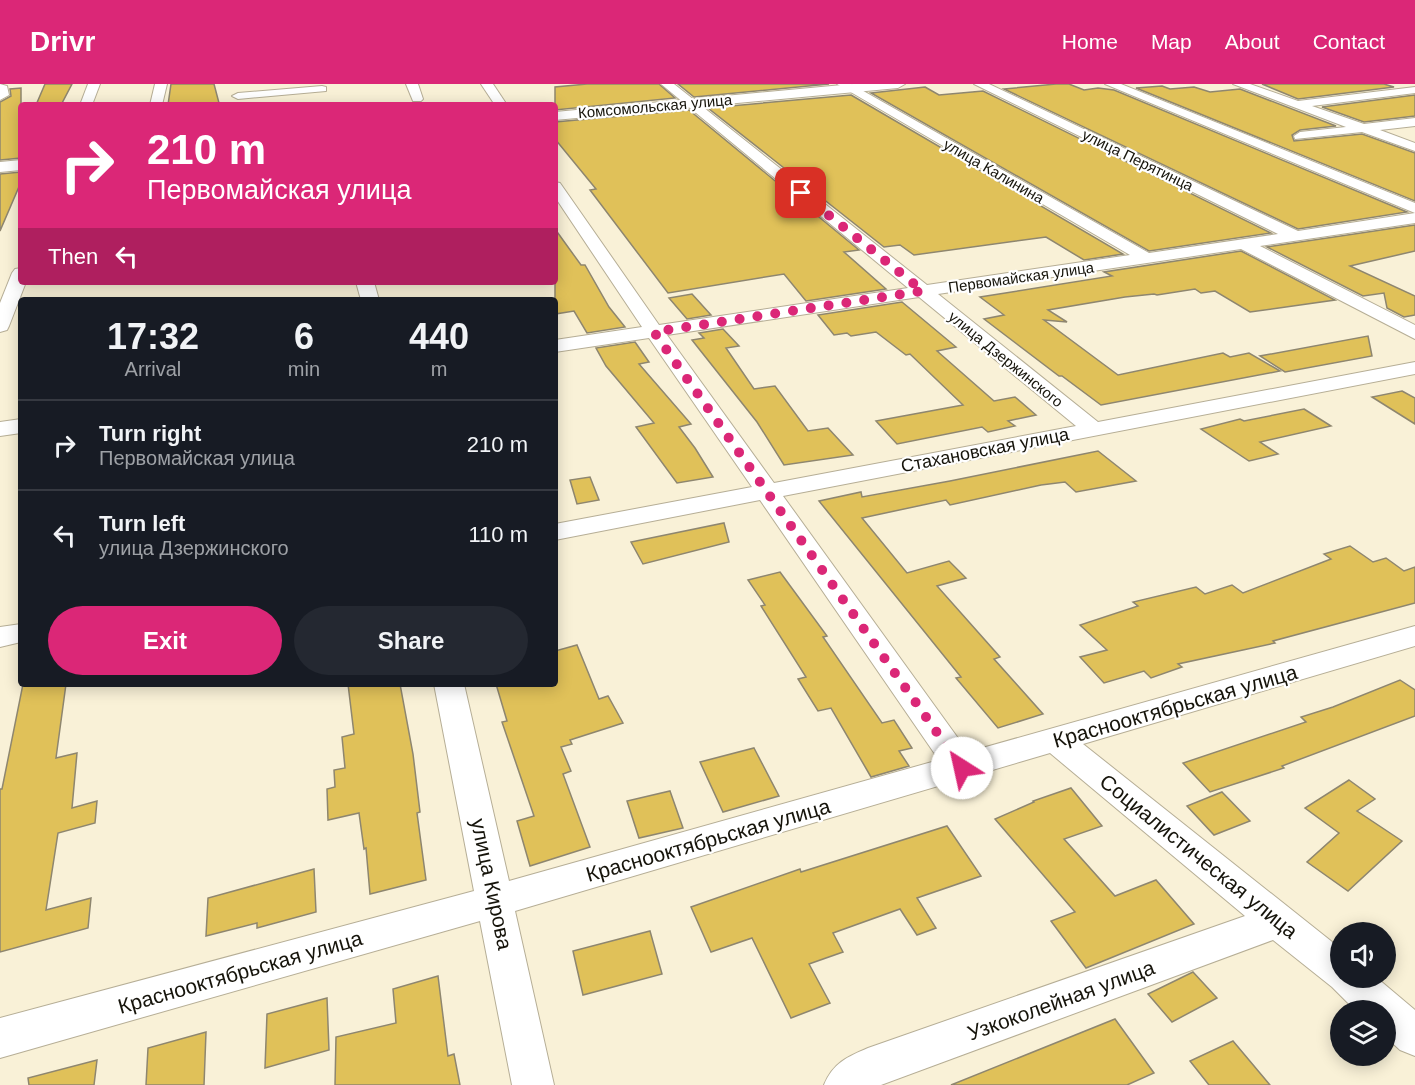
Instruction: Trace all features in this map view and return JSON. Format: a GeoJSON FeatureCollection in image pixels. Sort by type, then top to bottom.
{"type":"FeatureCollection","features":[{"type":"Feature","properties":{"kind":"main road","name":"Комсомольская улица"},"geometry":{"type":"LineString","coordinates":[[558,116],[847,86],[898,84]]}},
{"type":"Feature","properties":{"kind":"main road"},"geometry":{"type":"LineString","coordinates":[[0,167],[18,165]]}},
{"type":"Feature","properties":{"kind":"street"},"geometry":{"type":"LineString","coordinates":[[87,102],[94,84]]}},
{"type":"Feature","properties":{"kind":"street"},"geometry":{"type":"LineString","coordinates":[[157,102],[161,84]]}},
{"type":"Feature","properties":{"kind":"street"},"geometry":{"type":"LineString","coordinates":[[412,84],[417,99]]}},
{"type":"Feature","properties":{"kind":"street"},"geometry":{"type":"LineString","coordinates":[[487,84],[499,102]]}},
{"type":"Feature","properties":{"kind":"street","name":"улица Дзержинского"},"geometry":{"type":"LineString","coordinates":[[667,84],[1093,429]]}},
{"type":"Feature","properties":{"kind":"street","name":"улица Перятинца"},"geometry":{"type":"LineString","coordinates":[[980,84],[1296,236]]}},
{"type":"Feature","properties":{"kind":"street"},"geometry":{"type":"LineString","coordinates":[[1111,84],[1415,208]]}},
{"type":"Feature","properties":{"kind":"street"},"geometry":{"type":"LineString","coordinates":[[1239,84],[1415,147]]}},
{"type":"Feature","properties":{"kind":"street"},"geometry":{"type":"LineString","coordinates":[[0,85],[3,88],[3,95],[0,97]]}},
{"type":"Feature","properties":{"kind":"street"},"geometry":{"type":"LineString","coordinates":[[237,95],[322,86],[325,102]]}},
{"type":"Feature","properties":{"kind":"street","name":"улица Калинина"},"geometry":{"type":"LineString","coordinates":[[847,86],[1146,258]]}},
{"type":"Feature","properties":{"kind":"street"},"geometry":{"type":"LineString","coordinates":[[1295,104],[1415,90]]}},
{"type":"Feature","properties":{"kind":"street"},"geometry":{"type":"LineString","coordinates":[[1300,136],[1415,122]]}},
{"type":"Feature","properties":{"kind":"street"},"geometry":{"type":"LineString","coordinates":[[558,190],[654,332],[962,768]]}},
{"type":"Feature","properties":{"kind":"street","name":"Первомайская улица"},"geometry":{"type":"LineString","coordinates":[[558,346],[1415,218]]}},
{"type":"Feature","properties":{"kind":"street"},"geometry":{"type":"LineString","coordinates":[[1244,244],[1415,333]]}},
{"type":"Feature","properties":{"kind":"street"},"geometry":{"type":"LineString","coordinates":[[0,326],[18,281]]}},
{"type":"Feature","properties":{"kind":"street","name":"Стахановская улица"},"geometry":{"type":"LineString","coordinates":[[558,531],[1415,368]]}},
{"type":"Feature","properties":{"kind":"street"},"geometry":{"type":"LineString","coordinates":[[0,429],[18,426]]}},
{"type":"Feature","properties":{"kind":"street"},"geometry":{"type":"LineString","coordinates":[[0,637],[18,634]]}},
{"type":"Feature","properties":{"kind":"street","name":"Краснооктябрьская улица"},"geometry":{"type":"LineString","coordinates":[[0,1038],[495,901],[1415,636]]}},
{"type":"Feature","properties":{"kind":"street","name":"улица Кирова"},"geometry":{"type":"LineString","coordinates":[[450,687],[533,1085]]}},
{"type":"Feature","properties":{"kind":"street","name":"Социалистическая улица"},"geometry":{"type":"LineString","coordinates":[[1056,740],[1330,964]]}},
{"type":"Feature","properties":{"kind":"street","name":"Узкоколейная улица"},"geometry":{"type":"LineString","coordinates":[[845,1085],[868,1069],[1280,921]]}},
{"type":"Feature","properties":{"kind":"street"},"geometry":{"type":"LineString","coordinates":[[1359,988],[1373,1000]]}},
{"type":"Feature","properties":{"kind":"street"},"geometry":{"type":"LineString","coordinates":[[1396,1020],[1415,1036]]}},
{"type":"Feature","properties":{"kind":"building"},"geometry":{"type":"Polygon","coordinates":[[[45,84],[72,84],[63,102],[37,102],[45,84]]]}},
{"type":"Feature","properties":{"kind":"building"},"geometry":{"type":"Polygon","coordinates":[[[171,84],[214,84],[219,102],[168,102],[171,84]]]}},
{"type":"Feature","properties":{"kind":"building"},"geometry":{"type":"Polygon","coordinates":[[[587,84],[659,84],[675,98],[558,110],[558,102],[555,102],[555,87],[587,84]]]}},
{"type":"Feature","properties":{"kind":"building"},"geometry":{"type":"Polygon","coordinates":[[[678,84],[829,84],[694,97],[678,84]]]}},
{"type":"Feature","properties":{"kind":"building"},"geometry":{"type":"Polygon","coordinates":[[[1069,84],[1084,90],[1098,88],[1114,90],[1407,212],[1298,229],[1004,89],[1069,84]]]}},
{"type":"Feature","properties":{"kind":"building"},"geometry":{"type":"Polygon","coordinates":[[[1262,84],[1384,84],[1394,87],[1298,99],[1262,84]]]}},
{"type":"Feature","properties":{"kind":"building"},"geometry":{"type":"Polygon","coordinates":[[[1162,86],[1170,89],[1194,87],[1210,92],[1240,89],[1336,126],[1300,130],[1292,135],[1294,141],[1362,134],[1415,153],[1415,201],[1136,88],[1162,86]]]}},
{"type":"Feature","properties":{"kind":"building"},"geometry":{"type":"Polygon","coordinates":[[[925,87],[939,95],[983,91],[1271,233],[1149,251],[871,93],[925,87]]]}},
{"type":"Feature","properties":{"kind":"building"},"geometry":{"type":"Polygon","coordinates":[[[21,88],[21,102],[18,102],[18,158],[0,160],[0,102],[11,96],[10,89],[21,88]]]}},
{"type":"Feature","properties":{"kind":"building"},"geometry":{"type":"Polygon","coordinates":[[[851,95],[1123,254],[1084,260],[1046,237],[914,255],[900,245],[884,247],[708,108],[851,95]]]}},
{"type":"Feature","properties":{"kind":"building"},"geometry":{"type":"Polygon","coordinates":[[[1415,95],[1415,116],[1364,122],[1322,107],[1415,95]]]}},
{"type":"Feature","properties":{"kind":"building"},"geometry":{"type":"Polygon","coordinates":[[[689,110],[859,250],[844,252],[886,289],[806,301],[784,274],[668,293],[590,190],[596,189],[558,143],[558,122],[689,110]]]}},
{"type":"Feature","properties":{"kind":"building"},"geometry":{"type":"Polygon","coordinates":[[[18,172],[18,189],[0,231],[0,174],[18,172]]]}},
{"type":"Feature","properties":{"kind":"building"},"geometry":{"type":"Polygon","coordinates":[[[1415,225],[1415,251],[1350,266],[1415,296],[1415,315],[1404,317],[1387,308],[1384,293],[1363,296],[1267,247],[1415,225]]]}},
{"type":"Feature","properties":{"kind":"building"},"geometry":{"type":"Polygon","coordinates":[[[558,233],[581,265],[585,265],[609,307],[625,327],[587,333],[574,311],[558,314],[558,297],[555,297],[555,285],[558,285],[558,233]]]}},
{"type":"Feature","properties":{"kind":"building"},"geometry":{"type":"Polygon","coordinates":[[[1241,251],[1335,300],[1250,312],[1215,291],[1201,293],[1195,289],[1125,297],[1048,310],[1067,322],[1044,320],[1118,375],[1223,353],[1230,357],[1249,353],[1280,371],[1101,405],[984,319],[1004,315],[980,297],[1112,276],[1104,272],[1241,251]]]}},
{"type":"Feature","properties":{"kind":"building"},"geometry":{"type":"Polygon","coordinates":[[[692,294],[711,315],[687,319],[669,298],[692,294]]]}},
{"type":"Feature","properties":{"kind":"building"},"geometry":{"type":"Polygon","coordinates":[[[902,302],[956,347],[937,351],[994,401],[1015,397],[1036,415],[1008,421],[1015,426],[988,432],[982,427],[897,444],[876,421],[963,405],[910,354],[906,355],[876,332],[851,336],[847,333],[834,335],[818,315],[902,302]]]}},
{"type":"Feature","properties":{"kind":"building"},"geometry":{"type":"Polygon","coordinates":[[[723,329],[739,346],[726,348],[754,389],[775,386],[808,431],[828,428],[853,455],[784,465],[757,422],[692,340],[704,338],[699,333],[723,329]]]}},
{"type":"Feature","properties":{"kind":"building"},"geometry":{"type":"Polygon","coordinates":[[[1368,336],[1372,356],[1285,372],[1260,356],[1368,336]]]}},
{"type":"Feature","properties":{"kind":"building"},"geometry":{"type":"Polygon","coordinates":[[[635,342],[649,362],[639,364],[691,424],[679,427],[713,477],[677,483],[636,427],[654,423],[606,366],[596,348],[635,342]]]}},
{"type":"Feature","properties":{"kind":"building"},"geometry":{"type":"Polygon","coordinates":[[[1402,391],[1415,398],[1415,424],[1372,397],[1402,391]]]}},
{"type":"Feature","properties":{"kind":"building"},"geometry":{"type":"Polygon","coordinates":[[[1304,409],[1331,426],[1260,442],[1278,454],[1249,461],[1201,429],[1240,419],[1244,421],[1304,409]]]}},
{"type":"Feature","properties":{"kind":"building"},"geometry":{"type":"Polygon","coordinates":[[[1098,451],[1136,481],[1076,492],[1065,482],[1041,485],[950,505],[946,500],[862,518],[907,573],[949,561],[966,578],[937,586],[1000,657],[994,659],[1043,714],[998,728],[956,678],[961,677],[819,501],[861,492],[862,497],[1098,451]]]}},
{"type":"Feature","properties":{"kind":"building"},"geometry":{"type":"Polygon","coordinates":[[[590,477],[599,500],[577,504],[570,480],[590,477]]]}},
{"type":"Feature","properties":{"kind":"building"},"geometry":{"type":"Polygon","coordinates":[[[724,523],[729,542],[643,564],[631,542],[724,523]]]}},
{"type":"Feature","properties":{"kind":"building"},"geometry":{"type":"Polygon","coordinates":[[[1350,546],[1373,562],[1386,558],[1404,571],[1415,567],[1415,603],[1273,641],[1275,643],[1178,664],[1182,667],[1151,678],[1144,671],[1104,683],[1080,657],[1107,650],[1080,625],[1138,606],[1133,602],[1196,587],[1205,594],[1232,585],[1243,593],[1331,559],[1324,554],[1350,546]]]}},
{"type":"Feature","properties":{"kind":"building"},"geometry":{"type":"Polygon","coordinates":[[[780,572],[827,636],[823,637],[882,723],[894,720],[912,748],[899,751],[909,766],[871,777],[831,708],[818,711],[798,679],[806,677],[761,606],[765,605],[748,580],[780,572]]]}},
{"type":"Feature","properties":{"kind":"building"},"geometry":{"type":"Polygon","coordinates":[[[577,645],[599,699],[608,696],[623,723],[570,740],[572,744],[561,747],[571,771],[563,774],[590,847],[530,866],[517,821],[534,816],[502,722],[507,721],[497,687],[558,687],[558,650],[577,645]]]}},
{"type":"Feature","properties":{"kind":"building"},"geometry":{"type":"Polygon","coordinates":[[[1400,680],[1415,690],[1415,716],[1282,766],[1284,768],[1210,792],[1183,763],[1306,722],[1301,717],[1333,707],[1400,680]]]}},
{"type":"Feature","properties":{"kind":"building"},"geometry":{"type":"Polygon","coordinates":[[[22,687],[66,687],[56,758],[77,753],[72,808],[97,801],[95,823],[58,833],[46,910],[91,898],[88,928],[0,952],[0,789],[2,789],[22,687]]]}},
{"type":"Feature","properties":{"kind":"building"},"geometry":{"type":"Polygon","coordinates":[[[348,687],[401,687],[413,754],[420,812],[417,813],[426,880],[370,894],[366,848],[364,849],[359,813],[328,820],[327,789],[335,787],[334,770],[345,768],[342,737],[354,734],[348,687]]]}},
{"type":"Feature","properties":{"kind":"building"},"geometry":{"type":"Polygon","coordinates":[[[754,748],[779,796],[723,812],[700,762],[754,748]]]}},
{"type":"Feature","properties":{"kind":"building"},"geometry":{"type":"Polygon","coordinates":[[[1349,780],[1375,799],[1357,811],[1402,841],[1348,891],[1307,862],[1339,833],[1305,808],[1349,780]]]}},
{"type":"Feature","properties":{"kind":"building"},"geometry":{"type":"Polygon","coordinates":[[[1071,788],[1102,826],[1064,839],[1115,896],[1156,880],[1194,924],[1086,968],[1051,921],[1075,912],[995,819],[1033,801],[1071,788]]]}},
{"type":"Feature","properties":{"kind":"building"},"geometry":{"type":"Polygon","coordinates":[[[670,791],[683,828],[639,838],[627,801],[670,791]]]}},
{"type":"Feature","properties":{"kind":"building"},"geometry":{"type":"Polygon","coordinates":[[[1222,792],[1250,821],[1214,835],[1187,806],[1222,792]]]}},
{"type":"Feature","properties":{"kind":"building"},"geometry":{"type":"Polygon","coordinates":[[[947,826],[981,876],[917,898],[936,928],[917,935],[900,909],[833,933],[843,952],[809,964],[830,1003],[791,1018],[752,938],[711,952],[691,907],[800,869],[801,872],[947,826]]]}},
{"type":"Feature","properties":{"kind":"building"},"geometry":{"type":"Polygon","coordinates":[[[314,869],[316,912],[257,928],[257,923],[206,936],[208,898],[314,869]]]}},
{"type":"Feature","properties":{"kind":"building"},"geometry":{"type":"Polygon","coordinates":[[[650,931],[662,974],[583,995],[573,951],[650,931]]]}},
{"type":"Feature","properties":{"kind":"building"},"geometry":{"type":"Polygon","coordinates":[[[1193,972],[1217,998],[1172,1022],[1148,994],[1193,972]]]}},
{"type":"Feature","properties":{"kind":"building"},"geometry":{"type":"Polygon","coordinates":[[[438,976],[448,1056],[454,1054],[460,1085],[335,1085],[336,1037],[396,1023],[393,989],[438,976]]]}},
{"type":"Feature","properties":{"kind":"building"},"geometry":{"type":"Polygon","coordinates":[[[327,998],[329,1050],[265,1068],[267,1014],[327,998]]]}},
{"type":"Feature","properties":{"kind":"building"},"geometry":{"type":"Polygon","coordinates":[[[1115,1019],[1154,1073],[1127,1085],[951,1085],[1115,1019]]]}},
{"type":"Feature","properties":{"kind":"building"},"geometry":{"type":"Polygon","coordinates":[[[206,1032],[204,1085],[146,1085],[148,1048],[206,1032]]]}},
{"type":"Feature","properties":{"kind":"building"},"geometry":{"type":"Polygon","coordinates":[[[1233,1041],[1270,1085],[1209,1085],[1190,1061],[1233,1041]]]}},
{"type":"Feature","properties":{"kind":"building"},"geometry":{"type":"Polygon","coordinates":[[[97,1060],[94,1085],[29,1085],[28,1078],[97,1060]]]}},
{"type":"Feature","properties":{"kind":"route"},"geometry":{"type":"LineString","coordinates":[[801,193],[923,291],[654,332],[962,768]]}}]}
